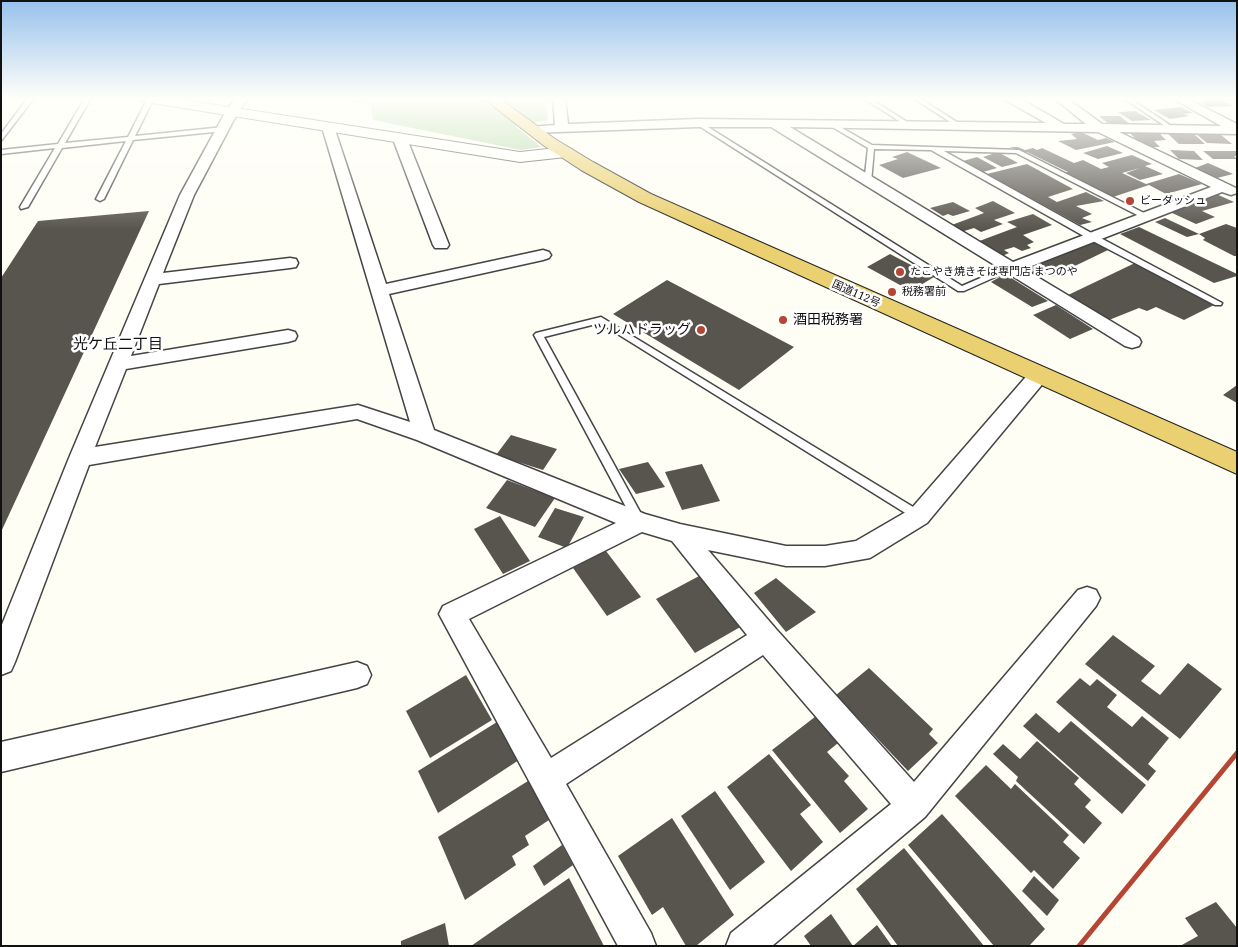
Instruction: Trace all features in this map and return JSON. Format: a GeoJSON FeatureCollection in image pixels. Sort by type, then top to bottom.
{"type":"FeatureCollection","features":[{"type":"Feature","properties":{"kind":"highway","name":"国道112号"},"geometry":{"type":"LineString","coordinates":[[553,142],[645,198],[1237,464]]}},
{"type":"Feature","properties":{"kind":"street"},"geometry":{"type":"LineString","coordinates":[[1,662],[80,458],[187,195],[217,142]]}},
{"type":"Feature","properties":{"kind":"street"},"geometry":{"type":"LineString","coordinates":[[333,142],[425,435]]}},
{"type":"Feature","properties":{"kind":"street"},"geometry":{"type":"LineString","coordinates":[[402,142],[441,245]]}},
{"type":"Feature","properties":{"kind":"street"},"geometry":{"type":"LineString","coordinates":[[426,142],[520,157],[566,152]]}},
{"type":"Feature","properties":{"kind":"street"},"geometry":{"type":"LineString","coordinates":[[804,142],[1132,342]]}},
{"type":"Feature","properties":{"kind":"street"},"geometry":{"type":"LineString","coordinates":[[1130,142],[1230,190]]}},
{"type":"Feature","properties":{"kind":"street"},"geometry":{"type":"LineString","coordinates":[[1009,268],[1146,216],[1230,190]]}},
{"type":"Feature","properties":{"kind":"street"},"geometry":{"type":"LineString","coordinates":[[380,291],[543,255]]}},
{"type":"Feature","properties":{"kind":"street"},"geometry":{"type":"LineString","coordinates":[[152,280],[290,263]]}},
{"type":"Feature","properties":{"kind":"street"},"geometry":{"type":"LineString","coordinates":[[119,364],[288,336]]}},
{"type":"Feature","properties":{"kind":"street"},"geometry":{"type":"LineString","coordinates":[[80,458],[358,412],[425,435],[640,522],[680,534],[786,556],[825,556],[861,552],[919,516],[1038,376]]}},
{"type":"Feature","properties":{"kind":"street"},"geometry":{"type":"LineString","coordinates":[[638,946],[452,614],[640,522]]}},
{"type":"Feature","properties":{"kind":"street"},"geometry":{"type":"LineString","coordinates":[[680,534],[766,638],[914,806]]}},
{"type":"Feature","properties":{"kind":"street"},"geometry":{"type":"LineString","coordinates":[[744,946],[914,806],[1087,598]]}},
{"type":"Feature","properties":{"kind":"street"},"geometry":{"type":"LineString","coordinates":[[546,780],[766,638]]}},
{"type":"Feature","properties":{"kind":"street"},"geometry":{"type":"LineString","coordinates":[[1,756],[357,675]]}},
{"type":"Feature","properties":{"kind":"lane"},"geometry":{"type":"LineString","coordinates":[[24,207],[62,142]]}},
{"type":"Feature","properties":{"kind":"lane"},"geometry":{"type":"LineString","coordinates":[[1,152],[93,142]]}},
{"type":"Feature","properties":{"kind":"lane"},"geometry":{"type":"LineString","coordinates":[[100,199],[128,142]]}},
{"type":"Feature","properties":{"kind":"lane"},"geometry":{"type":"LineString","coordinates":[[728,142],[961,289],[1009,268]]}},
{"type":"Feature","properties":{"kind":"lane"},"geometry":{"type":"LineString","coordinates":[[863,142],[871,147],[1017,151],[1146,216]]}},
{"type":"Feature","properties":{"kind":"lane"},"geometry":{"type":"LineString","coordinates":[[867,182],[871,147]]}},
{"type":"Feature","properties":{"kind":"lane"},"geometry":{"type":"LineString","coordinates":[[933,148],[1092,237],[1218,302]]}},
{"type":"Feature","properties":{"kind":"lane"},"geometry":{"type":"LineString","coordinates":[[640,522],[539,335],[601,320],[919,516]]}},
{"type":"Feature","properties":{"kind":"green space"},"geometry":{"type":"Polygon","coordinates":[[[482,142],[535,142],[541,147],[521,150],[482,142]]]}},
{"type":"Feature","properties":{"kind":"building"},"geometry":{"type":"Polygon","coordinates":[[[1060,142],[1114,142],[1076,150],[1060,142]]]}},
{"type":"Feature","properties":{"kind":"building"},"geometry":{"type":"Polygon","coordinates":[[[1138,142],[1155,142],[1160,147],[1143,147],[1138,142]]]}},
{"type":"Feature","properties":{"kind":"building"},"geometry":{"type":"Polygon","coordinates":[[[1177,142],[1203,142],[1205,144],[1179,144],[1177,142]]]}},
{"type":"Feature","properties":{"kind":"building"},"geometry":{"type":"Polygon","coordinates":[[[1230,142],[1232,144],[1207,143],[1230,142]]]}},
{"type":"Feature","properties":{"kind":"building"},"geometry":{"type":"Polygon","coordinates":[[[1107,146],[1123,153],[1098,159],[1083,153],[1107,146]]]}},
{"type":"Feature","properties":{"kind":"building"},"geometry":{"type":"Polygon","coordinates":[[[1010,147],[1018,147],[1025,150],[1042,148],[1074,163],[1083,160],[1101,169],[1109,167],[1102,163],[1132,155],[1152,164],[1145,166],[1163,174],[1140,180],[1126,173],[1140,168],[1122,173],[1146,184],[1179,174],[1202,184],[1166,194],[1149,185],[1113,197],[1027,152],[1010,147]]]}},
{"type":"Feature","properties":{"kind":"building"},"geometry":{"type":"Polygon","coordinates":[[[1170,150],[1194,151],[1203,160],[1179,159],[1170,150]]]}},
{"type":"Feature","properties":{"kind":"building"},"geometry":{"type":"Polygon","coordinates":[[[1203,151],[1237,151],[1237,156],[1234,156],[1237,159],[1213,159],[1203,151]]]}},
{"type":"Feature","properties":{"kind":"building"},"geometry":{"type":"Polygon","coordinates":[[[907,152],[941,168],[903,178],[879,165],[898,159],[892,157],[907,152]]]}},
{"type":"Feature","properties":{"kind":"building"},"geometry":{"type":"Polygon","coordinates":[[[998,152],[1018,163],[1002,167],[983,157],[998,152]]]}},
{"type":"Feature","properties":{"kind":"building"},"geometry":{"type":"Polygon","coordinates":[[[977,157],[997,168],[983,172],[963,161],[977,157]]]}},
{"type":"Feature","properties":{"kind":"building"},"geometry":{"type":"Polygon","coordinates":[[[1208,163],[1233,174],[1217,178],[1195,168],[1208,163]]]}},
{"type":"Feature","properties":{"kind":"building"},"geometry":{"type":"Polygon","coordinates":[[[1027,164],[1073,189],[1048,197],[1057,202],[1086,192],[1104,201],[1076,206],[1092,214],[1082,218],[1092,222],[1080,225],[987,174],[1027,164]]]}},
{"type":"Feature","properties":{"kind":"building"},"geometry":{"type":"Polygon","coordinates":[[[1214,193],[1234,202],[1202,211],[1215,217],[1196,224],[1170,212],[1214,193]]]}},
{"type":"Feature","properties":{"kind":"building"},"geometry":{"type":"Polygon","coordinates":[[[993,201],[1015,213],[994,220],[1003,224],[981,232],[974,228],[961,232],[949,226],[984,213],[975,208],[993,201]]]}},
{"type":"Feature","properties":{"kind":"building"},"geometry":{"type":"Polygon","coordinates":[[[953,202],[970,211],[953,216],[948,214],[943,216],[930,208],[953,202]]]}},
{"type":"Feature","properties":{"kind":"building"},"geometry":{"type":"Polygon","coordinates":[[[149,211],[1,532],[1,278],[38,221],[149,211]]]}},
{"type":"Feature","properties":{"kind":"building"},"geometry":{"type":"Polygon","coordinates":[[[1033,214],[1052,225],[1023,235],[1034,242],[1027,245],[1031,248],[1022,251],[1014,247],[1004,250],[1009,253],[1000,257],[974,243],[1017,227],[1007,222],[1033,214]]]}},
{"type":"Feature","properties":{"kind":"building"},"geometry":{"type":"Polygon","coordinates":[[[1165,218],[1199,234],[1187,237],[1155,222],[1165,218]]]}},
{"type":"Feature","properties":{"kind":"building"},"geometry":{"type":"Polygon","coordinates":[[[1226,224],[1237,228],[1237,256],[1203,240],[1205,238],[1199,234],[1226,224]]]}},
{"type":"Feature","properties":{"kind":"building"},"geometry":{"type":"Polygon","coordinates":[[[1139,227],[1237,274],[1237,276],[1214,283],[1120,234],[1139,227]]]}},
{"type":"Feature","properties":{"kind":"building"},"geometry":{"type":"Polygon","coordinates":[[[1093,239],[1108,250],[1052,277],[1046,274],[1039,278],[1022,269],[1093,239]]]}},
{"type":"Feature","properties":{"kind":"building","name":"たこやき焼きそば専門店 まつのや"},"geometry":{"type":"Polygon","coordinates":[[[890,254],[934,277],[911,291],[867,267],[890,254]]]}},
{"type":"Feature","properties":{"kind":"building"},"geometry":{"type":"Polygon","coordinates":[[[1135,263],[1214,305],[1184,320],[1156,307],[1147,311],[1139,308],[1109,320],[1066,296],[1135,263]]]}},
{"type":"Feature","properties":{"kind":"building"},"geometry":{"type":"Polygon","coordinates":[[[1005,274],[1048,301],[1032,307],[991,282],[1005,274]]]}},
{"type":"Feature","properties":{"kind":"building","name":"ツルハドラッグ"},"geometry":{"type":"Polygon","coordinates":[[[667,280],[794,347],[739,390],[613,314],[667,280]]]}},
{"type":"Feature","properties":{"kind":"building"},"geometry":{"type":"Polygon","coordinates":[[[1056,305],[1093,329],[1070,339],[1033,315],[1056,305]]]}},
{"type":"Feature","properties":{"kind":"building"},"geometry":{"type":"Polygon","coordinates":[[[1237,385],[1237,403],[1223,395],[1237,385]]]}},
{"type":"Feature","properties":{"kind":"building"},"geometry":{"type":"Polygon","coordinates":[[[511,435],[557,449],[543,470],[496,455],[511,435]]]}},
{"type":"Feature","properties":{"kind":"building"},"geometry":{"type":"Polygon","coordinates":[[[648,462],[665,487],[636,494],[619,469],[648,462]]]}},
{"type":"Feature","properties":{"kind":"building"},"geometry":{"type":"Polygon","coordinates":[[[702,464],[720,501],[682,510],[665,472],[702,464]]]}},
{"type":"Feature","properties":{"kind":"building"},"geometry":{"type":"Polygon","coordinates":[[[507,480],[555,498],[535,527],[486,508],[507,480]]]}},
{"type":"Feature","properties":{"kind":"building"},"geometry":{"type":"Polygon","coordinates":[[[555,508],[584,517],[567,548],[538,537],[555,508]]]}},
{"type":"Feature","properties":{"kind":"building"},"geometry":{"type":"Polygon","coordinates":[[[500,516],[530,561],[503,574],[474,529],[500,516]]]}},
{"type":"Feature","properties":{"kind":"building"},"geometry":{"type":"Polygon","coordinates":[[[606,551],[641,597],[607,616],[573,568],[606,551]]]}},
{"type":"Feature","properties":{"kind":"building"},"geometry":{"type":"Polygon","coordinates":[[[701,575],[742,626],[695,653],[656,599],[701,575]]]}},
{"type":"Feature","properties":{"kind":"building"},"geometry":{"type":"Polygon","coordinates":[[[776,578],[816,612],[786,632],[754,593],[776,578]]]}},
{"type":"Feature","properties":{"kind":"building"},"geometry":{"type":"Polygon","coordinates":[[[1113,635],[1155,666],[1141,681],[1160,695],[1188,663],[1222,689],[1180,739],[1085,664],[1113,635]]]}},
{"type":"Feature","properties":{"kind":"building"},"geometry":{"type":"Polygon","coordinates":[[[869,668],[933,729],[929,734],[938,743],[908,771],[836,695],[869,668]]]}},
{"type":"Feature","properties":{"kind":"building"},"geometry":{"type":"Polygon","coordinates":[[[466,675],[492,720],[430,758],[406,711],[466,675]]]}},
{"type":"Feature","properties":{"kind":"building"},"geometry":{"type":"Polygon","coordinates":[[[1080,678],[1090,686],[1097,679],[1117,695],[1107,707],[1132,727],[1142,716],[1169,738],[1148,764],[1156,771],[1148,781],[1056,702],[1080,678]]]}},
{"type":"Feature","properties":{"kind":"building"},"geometry":{"type":"Polygon","coordinates":[[[820,713],[843,739],[827,752],[849,776],[844,781],[868,809],[840,833],[772,750],[820,713]]]}},
{"type":"Feature","properties":{"kind":"building"},"geometry":{"type":"Polygon","coordinates":[[[1036,713],[1059,733],[1071,721],[1146,785],[1122,814],[1023,726],[1036,713]]]}},
{"type":"Feature","properties":{"kind":"building"},"geometry":{"type":"Polygon","coordinates":[[[497,722],[519,760],[438,813],[418,771],[497,722]]]}},
{"type":"Feature","properties":{"kind":"building"},"geometry":{"type":"Polygon","coordinates":[[[1037,741],[1079,778],[1074,784],[1091,800],[1085,807],[1102,823],[1084,844],[1016,781],[1018,777],[993,754],[1003,744],[1020,759],[1037,741]]]}},
{"type":"Feature","properties":{"kind":"building"},"geometry":{"type":"Polygon","coordinates":[[[769,754],[811,805],[800,814],[823,842],[791,871],[727,787],[769,754]]]}},
{"type":"Feature","properties":{"kind":"building"},"geometry":{"type":"Polygon","coordinates":[[[986,765],[1011,789],[1015,784],[1069,835],[1063,842],[1080,858],[1053,889],[1034,870],[1031,873],[955,796],[986,765]]]}},
{"type":"Feature","properties":{"kind":"building"},"geometry":{"type":"Polygon","coordinates":[[[528,781],[549,820],[525,836],[529,845],[512,856],[516,865],[465,900],[438,837],[528,781]]]}},
{"type":"Feature","properties":{"kind":"building"},"geometry":{"type":"Polygon","coordinates":[[[715,791],[765,862],[730,890],[681,816],[715,791]]]}},
{"type":"Feature","properties":{"kind":"building"},"geometry":{"type":"Polygon","coordinates":[[[942,814],[1045,929],[1029,946],[994,946],[908,845],[942,814]]]}},
{"type":"Feature","properties":{"kind":"building"},"geometry":{"type":"Polygon","coordinates":[[[672,818],[734,915],[696,946],[686,946],[663,907],[652,915],[618,856],[672,818]]]}},
{"type":"Feature","properties":{"kind":"building"},"geometry":{"type":"Polygon","coordinates":[[[562,845],[573,865],[544,886],[533,866],[562,845]]]}},
{"type":"Feature","properties":{"kind":"building"},"geometry":{"type":"Polygon","coordinates":[[[904,848],[984,946],[898,946],[856,889],[904,848]]]}},
{"type":"Feature","properties":{"kind":"building"},"geometry":{"type":"Polygon","coordinates":[[[1034,876],[1059,900],[1047,916],[1022,891],[1034,876]]]}},
{"type":"Feature","properties":{"kind":"building"},"geometry":{"type":"Polygon","coordinates":[[[569,878],[604,946],[471,946],[569,878]]]}},
{"type":"Feature","properties":{"kind":"building"},"geometry":{"type":"Polygon","coordinates":[[[1216,902],[1237,928],[1237,946],[1180,946],[1198,936],[1185,918],[1216,902]]]}},
{"type":"Feature","properties":{"kind":"building"},"geometry":{"type":"Polygon","coordinates":[[[831,914],[853,946],[811,946],[804,936],[831,914]]]}},
{"type":"Feature","properties":{"kind":"building"},"geometry":{"type":"Polygon","coordinates":[[[445,923],[449,946],[401,946],[401,941],[445,923]]]}},
{"type":"Feature","properties":{"kind":"building"},"geometry":{"type":"Polygon","coordinates":[[[877,925],[892,946],[853,946],[877,925]]]}},
{"type":"Feature","properties":{"kind":"railway"},"geometry":{"type":"LineString","coordinates":[[1079,946],[1237,753]]}},
{"type":"Feature","properties":{"kind":"place","name":"ビーダッシュ"},"geometry":{"type":"Point","coordinates":[1130,201]}},
{"type":"Feature","properties":{"kind":"place","name":"たこやき焼きそば専門店 まつのや"},"geometry":{"type":"Point","coordinates":[900,272]}},
{"type":"Feature","properties":{"kind":"place","name":"税務署前"},"geometry":{"type":"Point","coordinates":[892,292]}},
{"type":"Feature","properties":{"kind":"place","name":"酒田税務署"},"geometry":{"type":"Point","coordinates":[783,320]}},
{"type":"Feature","properties":{"kind":"place","name":"ツルハドラッグ"},"geometry":{"type":"Point","coordinates":[701,330]}},
{"type":"Feature","properties":{"kind":"district","name":"光ケ丘二丁目"},"geometry":{"type":"Point","coordinates":[118,345]}}]}
